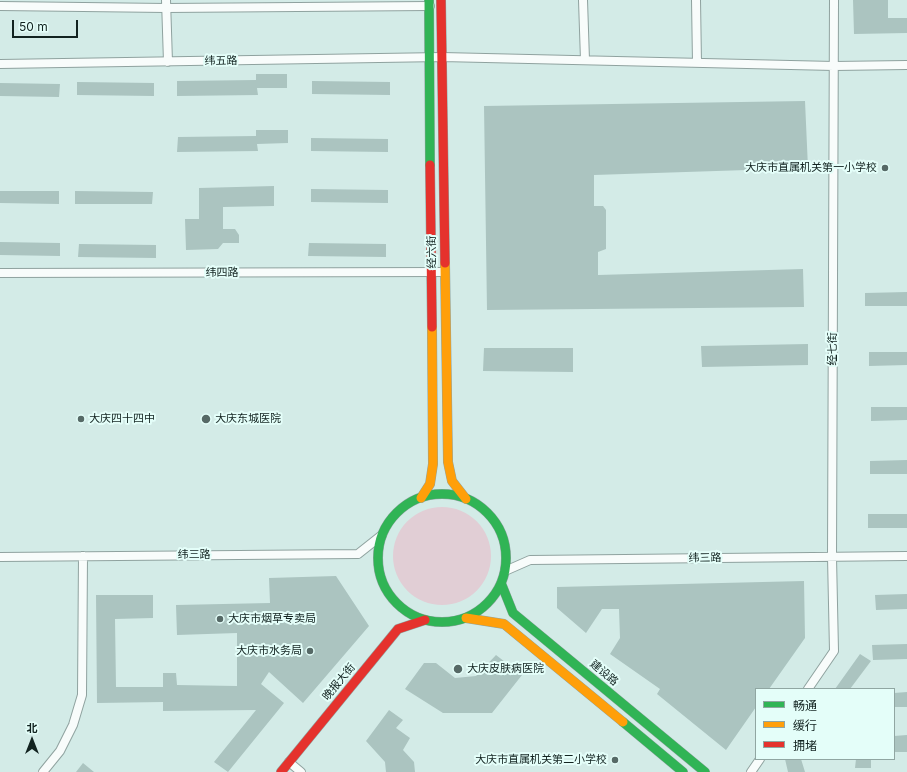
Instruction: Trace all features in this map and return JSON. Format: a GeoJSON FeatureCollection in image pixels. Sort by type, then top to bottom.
{"type":"FeatureCollection","features":[{"type":"Feature","properties":{"kind":"main road","name":"经六街"},"geometry":{"type":"LineString","coordinates":[[441,0],[448,462],[452,481],[466,499]]}},
{"type":"Feature","properties":{"kind":"main road","name":"经六街"},"geometry":{"type":"LineString","coordinates":[[421,498],[430,484],[433,464],[433,272],[429,3]]}},
{"type":"Feature","properties":{"kind":"main road"},"geometry":{"type":"LineString","coordinates":[[450,494],[466,499],[488,513],[500,530],[506,550],[505,571],[501,583],[498,591],[484,607],[466,618],[446,622],[425,620],[406,611],[390,596],[381,577],[378,556],[382,535],[393,517],[409,503],[429,495],[450,494]]}},
{"type":"Feature","properties":{"kind":"main road","name":"建设路"},"geometry":{"type":"LineString","coordinates":[[501,583],[513,613],[705,772]]}},
{"type":"Feature","properties":{"kind":"main road"},"geometry":{"type":"LineString","coordinates":[[466,618],[504,624],[683,772]]}},
{"type":"Feature","properties":{"kind":"main road","name":"晚报大街"},"geometry":{"type":"LineString","coordinates":[[281,772],[398,629],[425,620]]}},
{"type":"Feature","properties":{"kind":"street"},"geometry":{"type":"LineString","coordinates":[[583,0],[585,60]]}},
{"type":"Feature","properties":{"kind":"street"},"geometry":{"type":"LineString","coordinates":[[696,0],[697,63]]}},
{"type":"Feature","properties":{"kind":"street","name":"经七街"},"geometry":{"type":"LineString","coordinates":[[809,688],[834,651],[832,557],[834,0]]}},
{"type":"Feature","properties":{"kind":"street"},"geometry":{"type":"LineString","coordinates":[[0,6],[429,3]]}},
{"type":"Feature","properties":{"kind":"street"},"geometry":{"type":"LineString","coordinates":[[166,4],[168,62]]}},
{"type":"Feature","properties":{"kind":"street","name":"纬五路"},"geometry":{"type":"LineString","coordinates":[[0,64],[442,58],[834,66],[907,65]]}},
{"type":"Feature","properties":{"kind":"street","name":"纬四路"},"geometry":{"type":"LineString","coordinates":[[0,273],[445,272]]}},
{"type":"Feature","properties":{"kind":"street","name":"纬三路"},"geometry":{"type":"LineString","coordinates":[[0,557],[358,554],[382,535]]}},
{"type":"Feature","properties":{"kind":"street"},"geometry":{"type":"LineString","coordinates":[[43,772],[60,751],[73,725],[82,695],[83,556]]}},
{"type":"Feature","properties":{"kind":"street","name":"纬三路"},"geometry":{"type":"LineString","coordinates":[[505,571],[530,560],[907,556]]}},
{"type":"Feature","properties":{"kind":"street"},"geometry":{"type":"LineString","coordinates":[[751,772],[759,760]]}},
{"type":"Feature","properties":{"kind":"street"},"geometry":{"type":"LineString","coordinates":[[289,762],[301,772]]}},
{"type":"Feature","properties":{"kind":"shaded area"},"geometry":{"type":"Polygon","coordinates":[[[442,507],[461,511],[477,521],[487,537],[491,556],[487,575],[477,591],[461,601],[442,605],[423,601],[407,591],[397,575],[393,556],[397,537],[407,521],[423,511],[442,507]]]}},
{"type":"Feature","properties":{"kind":"building"},"geometry":{"type":"Polygon","coordinates":[[[853,0],[888,0],[888,18],[907,18],[907,33],[854,34],[853,0]]]}},
{"type":"Feature","properties":{"kind":"building"},"geometry":{"type":"Polygon","coordinates":[[[256,74],[287,74],[287,88],[257,88],[258,95],[177,96],[177,81],[256,80],[256,74]]]}},
{"type":"Feature","properties":{"kind":"building"},"geometry":{"type":"Polygon","coordinates":[[[312,81],[390,82],[390,95],[312,94],[312,81]]]}},
{"type":"Feature","properties":{"kind":"building"},"geometry":{"type":"Polygon","coordinates":[[[77,82],[154,83],[154,96],[77,95],[77,82]]]}},
{"type":"Feature","properties":{"kind":"building"},"geometry":{"type":"Polygon","coordinates":[[[0,83],[60,84],[59,97],[0,96],[0,83]]]}},
{"type":"Feature","properties":{"kind":"building"},"geometry":{"type":"Polygon","coordinates":[[[805,101],[808,168],[594,175],[594,206],[603,206],[606,210],[606,249],[598,252],[598,275],[803,269],[804,307],[487,310],[484,106],[805,101]]]}},
{"type":"Feature","properties":{"kind":"building"},"geometry":{"type":"Polygon","coordinates":[[[256,130],[288,130],[288,143],[257,144],[258,151],[177,152],[178,137],[256,136],[256,130]]]}},
{"type":"Feature","properties":{"kind":"building"},"geometry":{"type":"Polygon","coordinates":[[[311,138],[388,139],[388,152],[311,151],[311,138]]]}},
{"type":"Feature","properties":{"kind":"building"},"geometry":{"type":"Polygon","coordinates":[[[274,186],[274,206],[223,207],[223,229],[235,229],[239,235],[239,243],[223,243],[218,249],[186,250],[185,219],[199,219],[199,188],[274,186]]]}},
{"type":"Feature","properties":{"kind":"building"},"geometry":{"type":"Polygon","coordinates":[[[311,189],[388,190],[388,203],[311,202],[311,189]]]}},
{"type":"Feature","properties":{"kind":"building"},"geometry":{"type":"Polygon","coordinates":[[[0,191],[59,191],[59,204],[0,203],[0,191]]]}},
{"type":"Feature","properties":{"kind":"building"},"geometry":{"type":"Polygon","coordinates":[[[75,191],[153,192],[152,204],[75,204],[75,191]]]}},
{"type":"Feature","properties":{"kind":"building"},"geometry":{"type":"Polygon","coordinates":[[[0,242],[60,243],[60,256],[0,255],[0,242]]]}},
{"type":"Feature","properties":{"kind":"building"},"geometry":{"type":"Polygon","coordinates":[[[309,243],[386,244],[386,257],[308,256],[309,243]]]}},
{"type":"Feature","properties":{"kind":"building"},"geometry":{"type":"Polygon","coordinates":[[[79,244],[156,245],[156,258],[78,257],[79,244]]]}},
{"type":"Feature","properties":{"kind":"building"},"geometry":{"type":"Polygon","coordinates":[[[907,292],[907,306],[865,306],[865,293],[907,292]]]}},
{"type":"Feature","properties":{"kind":"building"},"geometry":{"type":"Polygon","coordinates":[[[808,344],[808,365],[702,367],[701,346],[808,344]]]}},
{"type":"Feature","properties":{"kind":"building"},"geometry":{"type":"Polygon","coordinates":[[[484,348],[573,348],[573,372],[483,371],[484,348]]]}},
{"type":"Feature","properties":{"kind":"building"},"geometry":{"type":"Polygon","coordinates":[[[869,352],[907,352],[907,365],[869,366],[869,352]]]}},
{"type":"Feature","properties":{"kind":"building"},"geometry":{"type":"Polygon","coordinates":[[[871,407],[907,407],[907,420],[871,421],[871,407]]]}},
{"type":"Feature","properties":{"kind":"building"},"geometry":{"type":"Polygon","coordinates":[[[907,460],[907,474],[870,474],[870,461],[907,460]]]}},
{"type":"Feature","properties":{"kind":"building"},"geometry":{"type":"Polygon","coordinates":[[[868,514],[907,514],[907,528],[868,528],[868,514]]]}},
{"type":"Feature","properties":{"kind":"building"},"geometry":{"type":"Polygon","coordinates":[[[336,576],[369,626],[303,703],[269,672],[261,684],[284,703],[228,772],[214,762],[256,710],[163,711],[163,702],[97,703],[96,595],[153,595],[153,618],[115,619],[116,687],[163,687],[163,673],[176,673],[177,685],[237,686],[237,633],[177,635],[176,605],[270,603],[269,578],[336,576]]]}},
{"type":"Feature","properties":{"kind":"building"},"geometry":{"type":"Polygon","coordinates":[[[804,581],[805,638],[770,688],[755,688],[755,708],[726,750],[657,694],[660,689],[610,654],[620,638],[619,609],[602,609],[586,633],[557,608],[557,587],[804,581]]]}},
{"type":"Feature","properties":{"kind":"building"},"geometry":{"type":"Polygon","coordinates":[[[907,594],[907,609],[876,610],[875,595],[907,594]]]}},
{"type":"Feature","properties":{"kind":"building"},"geometry":{"type":"Polygon","coordinates":[[[907,644],[907,659],[873,660],[872,645],[907,644]]]}},
{"type":"Feature","properties":{"kind":"building"},"geometry":{"type":"Polygon","coordinates":[[[860,654],[871,661],[851,688],[836,688],[860,654]]]}},
{"type":"Feature","properties":{"kind":"building"},"geometry":{"type":"Polygon","coordinates":[[[496,655],[522,675],[492,713],[443,713],[405,689],[424,663],[436,663],[455,678],[476,676],[496,655]]]}},
{"type":"Feature","properties":{"kind":"building"},"geometry":{"type":"Polygon","coordinates":[[[907,692],[907,707],[895,707],[895,693],[907,692]]]}},
{"type":"Feature","properties":{"kind":"building"},"geometry":{"type":"Polygon","coordinates":[[[389,710],[403,720],[396,728],[410,738],[403,750],[414,762],[415,772],[386,772],[385,762],[366,741],[389,710]]]}},
{"type":"Feature","properties":{"kind":"building"},"geometry":{"type":"Polygon","coordinates":[[[907,735],[907,752],[895,752],[895,736],[907,735]]]}},
{"type":"Feature","properties":{"kind":"building"},"geometry":{"type":"Polygon","coordinates":[[[785,760],[801,760],[805,772],[788,772],[785,760]]]}},
{"type":"Feature","properties":{"kind":"building"},"geometry":{"type":"Polygon","coordinates":[[[856,760],[871,760],[871,768],[855,768],[856,760]]]}},
{"type":"Feature","properties":{"kind":"building"},"geometry":{"type":"Polygon","coordinates":[[[83,763],[94,772],[76,772],[83,763]]]}},
{"type":"Feature","properties":{"kind":"traffic: fast"},"geometry":{"type":"LineString","coordinates":[[429,0],[430,165]]}},
{"type":"Feature","properties":{"kind":"traffic: fast"},"geometry":{"type":"LineString","coordinates":[[436,494],[448,494],[461,497],[472,502],[483,509],[491,517],[503,539],[506,558],[505,570],[501,582],[491,599],[483,607],[461,619],[448,622],[436,622],[423,619],[412,614],[401,607],[393,599],[381,577],[378,564],[378,552],[381,539],[386,528],[393,517],[401,509],[423,497],[436,494]]}},
{"type":"Feature","properties":{"kind":"traffic: fast"},"geometry":{"type":"LineString","coordinates":[[501,583],[513,613],[705,772]]}},
{"type":"Feature","properties":{"kind":"traffic: fast"},"geometry":{"type":"LineString","coordinates":[[623,722],[683,772]]}},
{"type":"Feature","properties":{"kind":"traffic: slow"},"geometry":{"type":"LineString","coordinates":[[445,263],[448,462],[452,481],[466,499]]}},
{"type":"Feature","properties":{"kind":"traffic: slow"},"geometry":{"type":"LineString","coordinates":[[421,498],[430,484],[433,464],[432,327]]}},
{"type":"Feature","properties":{"kind":"traffic: slow"},"geometry":{"type":"LineString","coordinates":[[466,618],[504,624],[623,722]]}},
{"type":"Feature","properties":{"kind":"traffic: jam"},"geometry":{"type":"LineString","coordinates":[[441,0],[445,263]]}},
{"type":"Feature","properties":{"kind":"traffic: jam"},"geometry":{"type":"LineString","coordinates":[[430,165],[432,327]]}},
{"type":"Feature","properties":{"kind":"traffic: jam"},"geometry":{"type":"LineString","coordinates":[[281,772],[398,629],[425,620]]}},
{"type":"Feature","properties":{"kind":"place","name":"大庆市直属机关第一小学校"},"geometry":{"type":"Point","coordinates":[885,168]}},
{"type":"Feature","properties":{"kind":"place","name":"大庆四十四中"},"geometry":{"type":"Point","coordinates":[81,419]}},
{"type":"Feature","properties":{"kind":"place","name":"大庆东城医院"},"geometry":{"type":"Point","coordinates":[206,419]}},
{"type":"Feature","properties":{"kind":"place","name":"大庆市烟草专卖局"},"geometry":{"type":"Point","coordinates":[220,619]}},
{"type":"Feature","properties":{"kind":"place","name":"大庆市水务局"},"geometry":{"type":"Point","coordinates":[310,651]}},
{"type":"Feature","properties":{"kind":"place","name":"大庆皮肤病医院"},"geometry":{"type":"Point","coordinates":[458,669]}},
{"type":"Feature","properties":{"kind":"place","name":"大庆市直属机关第二小学校"},"geometry":{"type":"Point","coordinates":[615,760]}}]}
